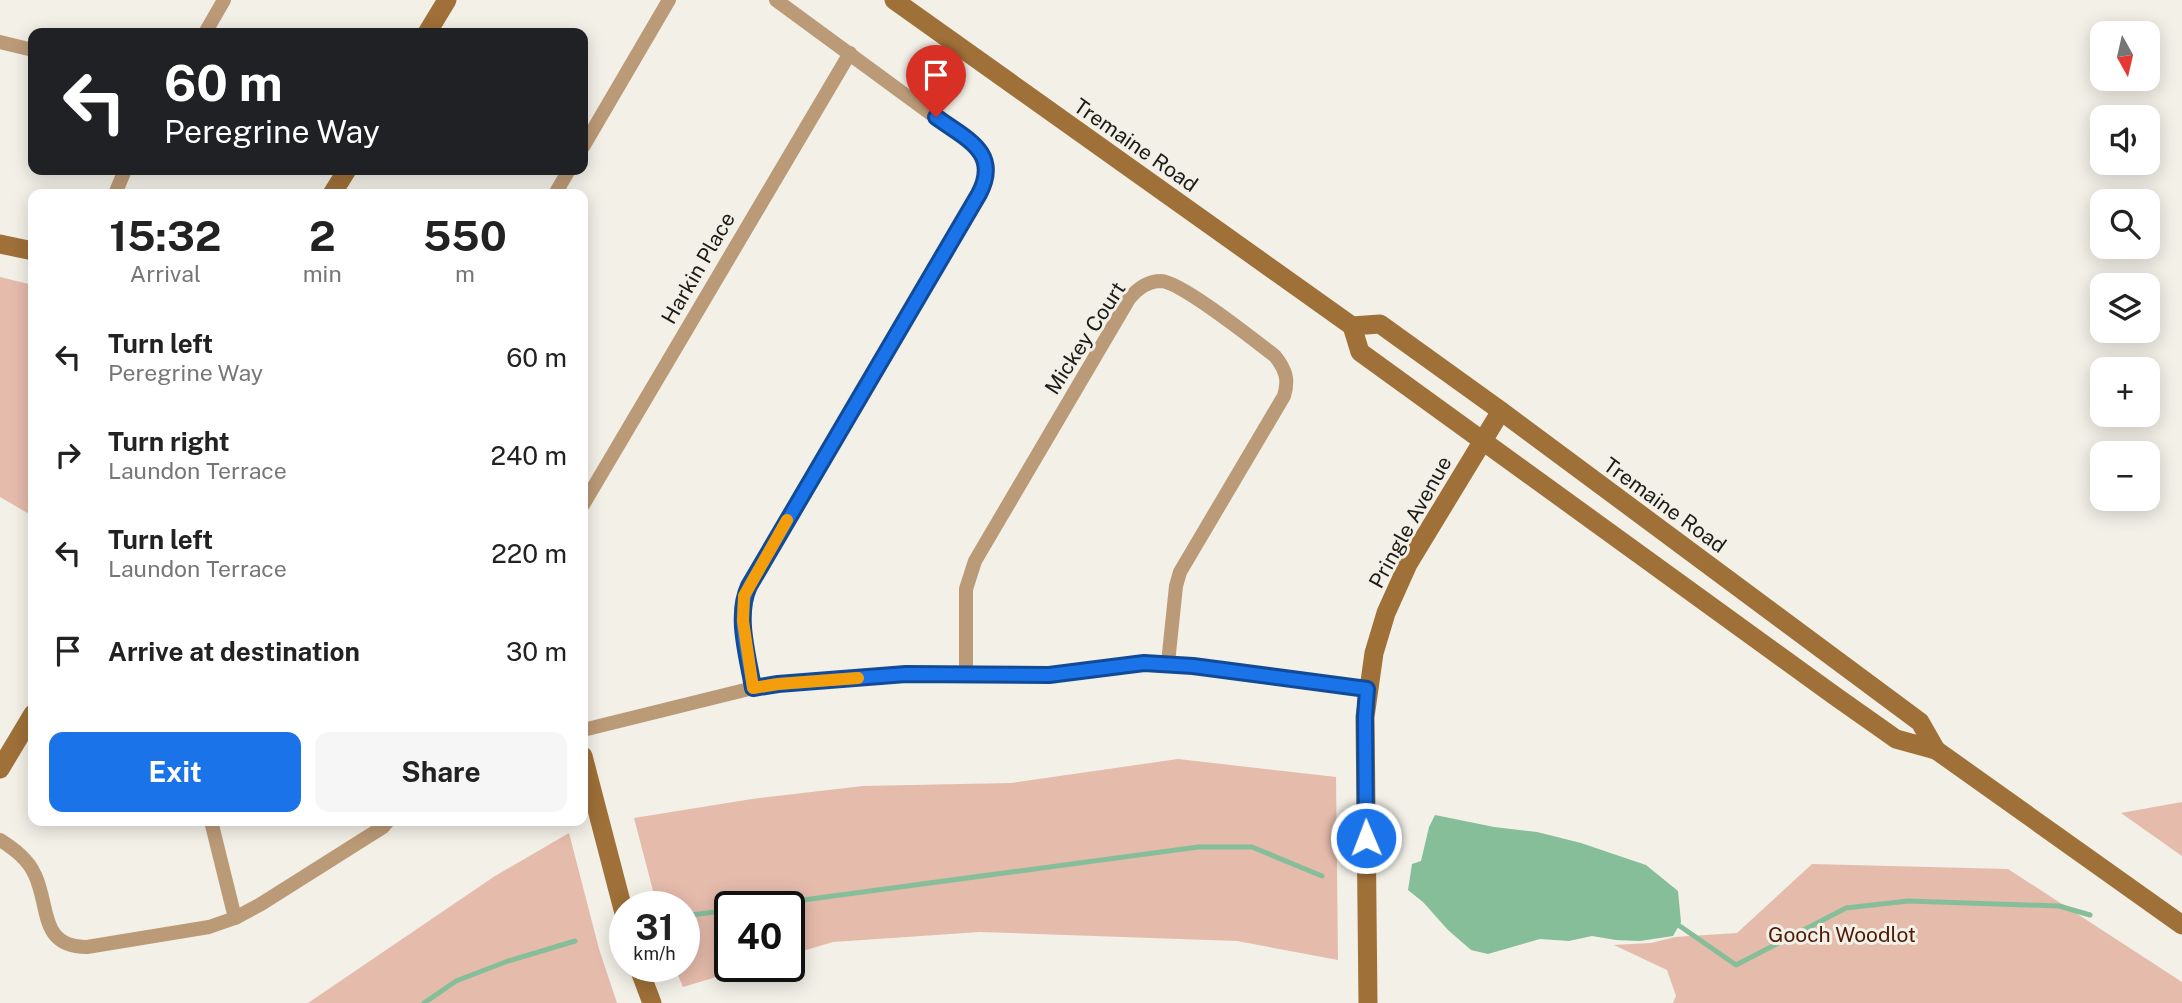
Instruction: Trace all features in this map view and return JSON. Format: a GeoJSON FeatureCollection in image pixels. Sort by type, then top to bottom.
{"type":"FeatureCollection","features":[{"type":"Feature","properties":{"kind":"main road"},"geometry":{"type":"LineString","coordinates":[[430,28],[447,0]]}},
{"type":"Feature","properties":{"kind":"main road","name":"Tremaine Road"},"geometry":{"type":"LineString","coordinates":[[894,0],[1352,326],[1360,352],[1896,739],[1936,750],[2182,925]]}},
{"type":"Feature","properties":{"kind":"main road"},"geometry":{"type":"LineString","coordinates":[[0,244],[28,250]]}},
{"type":"Feature","properties":{"kind":"main road","name":"Tremaine Road"},"geometry":{"type":"LineString","coordinates":[[1352,326],[1380,324],[1501,411],[1920,722],[1936,750]]}},
{"type":"Feature","properties":{"kind":"main road","name":"Pringle Avenue"},"geometry":{"type":"LineString","coordinates":[[1368,1003],[1365,735],[1367,689],[1380,630],[1396,589],[1417,548],[1501,411]]}},
{"type":"Feature","properties":{"kind":"main road"},"geometry":{"type":"LineString","coordinates":[[0,769],[28,722]]}},
{"type":"Feature","properties":{"kind":"main road"},"geometry":{"type":"LineString","coordinates":[[588,775],[618,891]]}},
{"type":"Feature","properties":{"kind":"main road"},"geometry":{"type":"LineString","coordinates":[[645,982],[652,1003]]}},
{"type":"Feature","properties":{"kind":"street"},"geometry":{"type":"LineString","coordinates":[[208,28],[225,0]]}},
{"type":"Feature","properties":{"kind":"street"},"geometry":{"type":"LineString","coordinates":[[588,138],[669,0]]}},
{"type":"Feature","properties":{"kind":"street"},"geometry":{"type":"LineString","coordinates":[[753,688],[743,621],[744,596],[987,176],[985,157],[979,149],[776,0]]}},
{"type":"Feature","properties":{"kind":"street"},"geometry":{"type":"LineString","coordinates":[[0,42],[28,49]]}},
{"type":"Feature","properties":{"kind":"street","name":"Harkin Place"},"geometry":{"type":"LineString","coordinates":[[588,497],[850,52]]}},
{"type":"Feature","properties":{"kind":"street","name":"Mickey Court"},"geometry":{"type":"LineString","coordinates":[[965,674],[966,589],[975,561],[1129,299],[1136,290],[1146,284],[1163,281],[1185,290],[1275,356],[1283,366],[1287,381],[1284,396],[1180,572],[1176,586],[1168,663]]}},
{"type":"Feature","properties":{"kind":"street"},"geometry":{"type":"LineString","coordinates":[[588,729],[753,688],[906,674],[1049,675],[1144,663],[1168,663],[1367,689]]}},
{"type":"Feature","properties":{"kind":"street"},"geometry":{"type":"LineString","coordinates":[[212,826],[235,918]]}},
{"type":"Feature","properties":{"kind":"street"},"geometry":{"type":"LineString","coordinates":[[0,840],[19,854],[35,874],[47,921],[54,934],[62,943],[73,947],[87,947],[209,927],[235,918],[384,826]]}},
{"type":"Feature","properties":{"kind":"green space"},"geometry":{"type":"Polygon","coordinates":[[[0,277],[28,284],[28,513],[0,497],[0,277]]]}},
{"type":"Feature","properties":{"kind":"green space"},"geometry":{"type":"Polygon","coordinates":[[[1178,759],[1336,777],[1338,960],[1237,941],[980,932],[833,942],[805,950],[805,891],[714,891],[714,978],[700,982],[700,891],[653,891],[634,818],[752,799],[863,786],[1011,783],[1178,759]]]}},
{"type":"Feature","properties":{"kind":"green space"},"geometry":{"type":"Polygon","coordinates":[[[2182,802],[2182,856],[2121,813],[2182,802]]]}},
{"type":"Feature","properties":{"kind":"green space"},"geometry":{"type":"Polygon","coordinates":[[[569,833],[599,949],[617,1003],[308,1003],[495,876],[569,833]]]}},
{"type":"Feature","properties":{"kind":"green space","name":"Gooch Woodlot"},"geometry":{"type":"Polygon","coordinates":[[[1812,864],[2008,869],[2182,982],[2182,1003],[1673,1003],[1676,996],[1667,970],[1614,945],[1737,933],[1812,864]]]}},
{"type":"Feature","properties":{"kind":"green space"},"geometry":{"type":"Polygon","coordinates":[[[681,982],[700,982],[683,987],[681,982]]]}},
{"type":"Feature","properties":{"kind":"shaded area"},"geometry":{"type":"Polygon","coordinates":[[[1435,815],[1494,827],[1537,832],[1581,843],[1646,865],[1678,891],[1681,922],[1673,936],[1640,941],[1592,936],[1569,941],[1540,939],[1488,954],[1471,950],[1408,890],[1412,864],[1421,861],[1429,827],[1435,815]]]}},
{"type":"Feature","properties":{"kind":"waterway"},"geometry":{"type":"LineString","coordinates":[[805,900],[1198,847],[1252,847],[1322,876]]}},
{"type":"Feature","properties":{"kind":"waterway"},"geometry":{"type":"LineString","coordinates":[[1674,922],[1736,965],[1846,908],[1908,901],[2059,906],[2090,915]]}},
{"type":"Feature","properties":{"kind":"waterway"},"geometry":{"type":"LineString","coordinates":[[700,914],[714,912]]}},
{"type":"Feature","properties":{"kind":"waterway"},"geometry":{"type":"LineString","coordinates":[[424,1003],[456,981],[508,961],[575,941]]}},
{"type":"Feature","properties":{"kind":"slow traffic"},"geometry":{"type":"LineString","coordinates":[[787,520],[744,596],[743,621],[753,688],[858,678]]}},
{"type":"Feature","properties":{"kind":"route"},"geometry":{"type":"LineString","coordinates":[[936,117],[979,149],[985,157],[987,176],[744,596],[743,621],[753,688],[906,674],[1049,675],[1144,663],[1168,663],[1367,689],[1366,838]]}}]}
